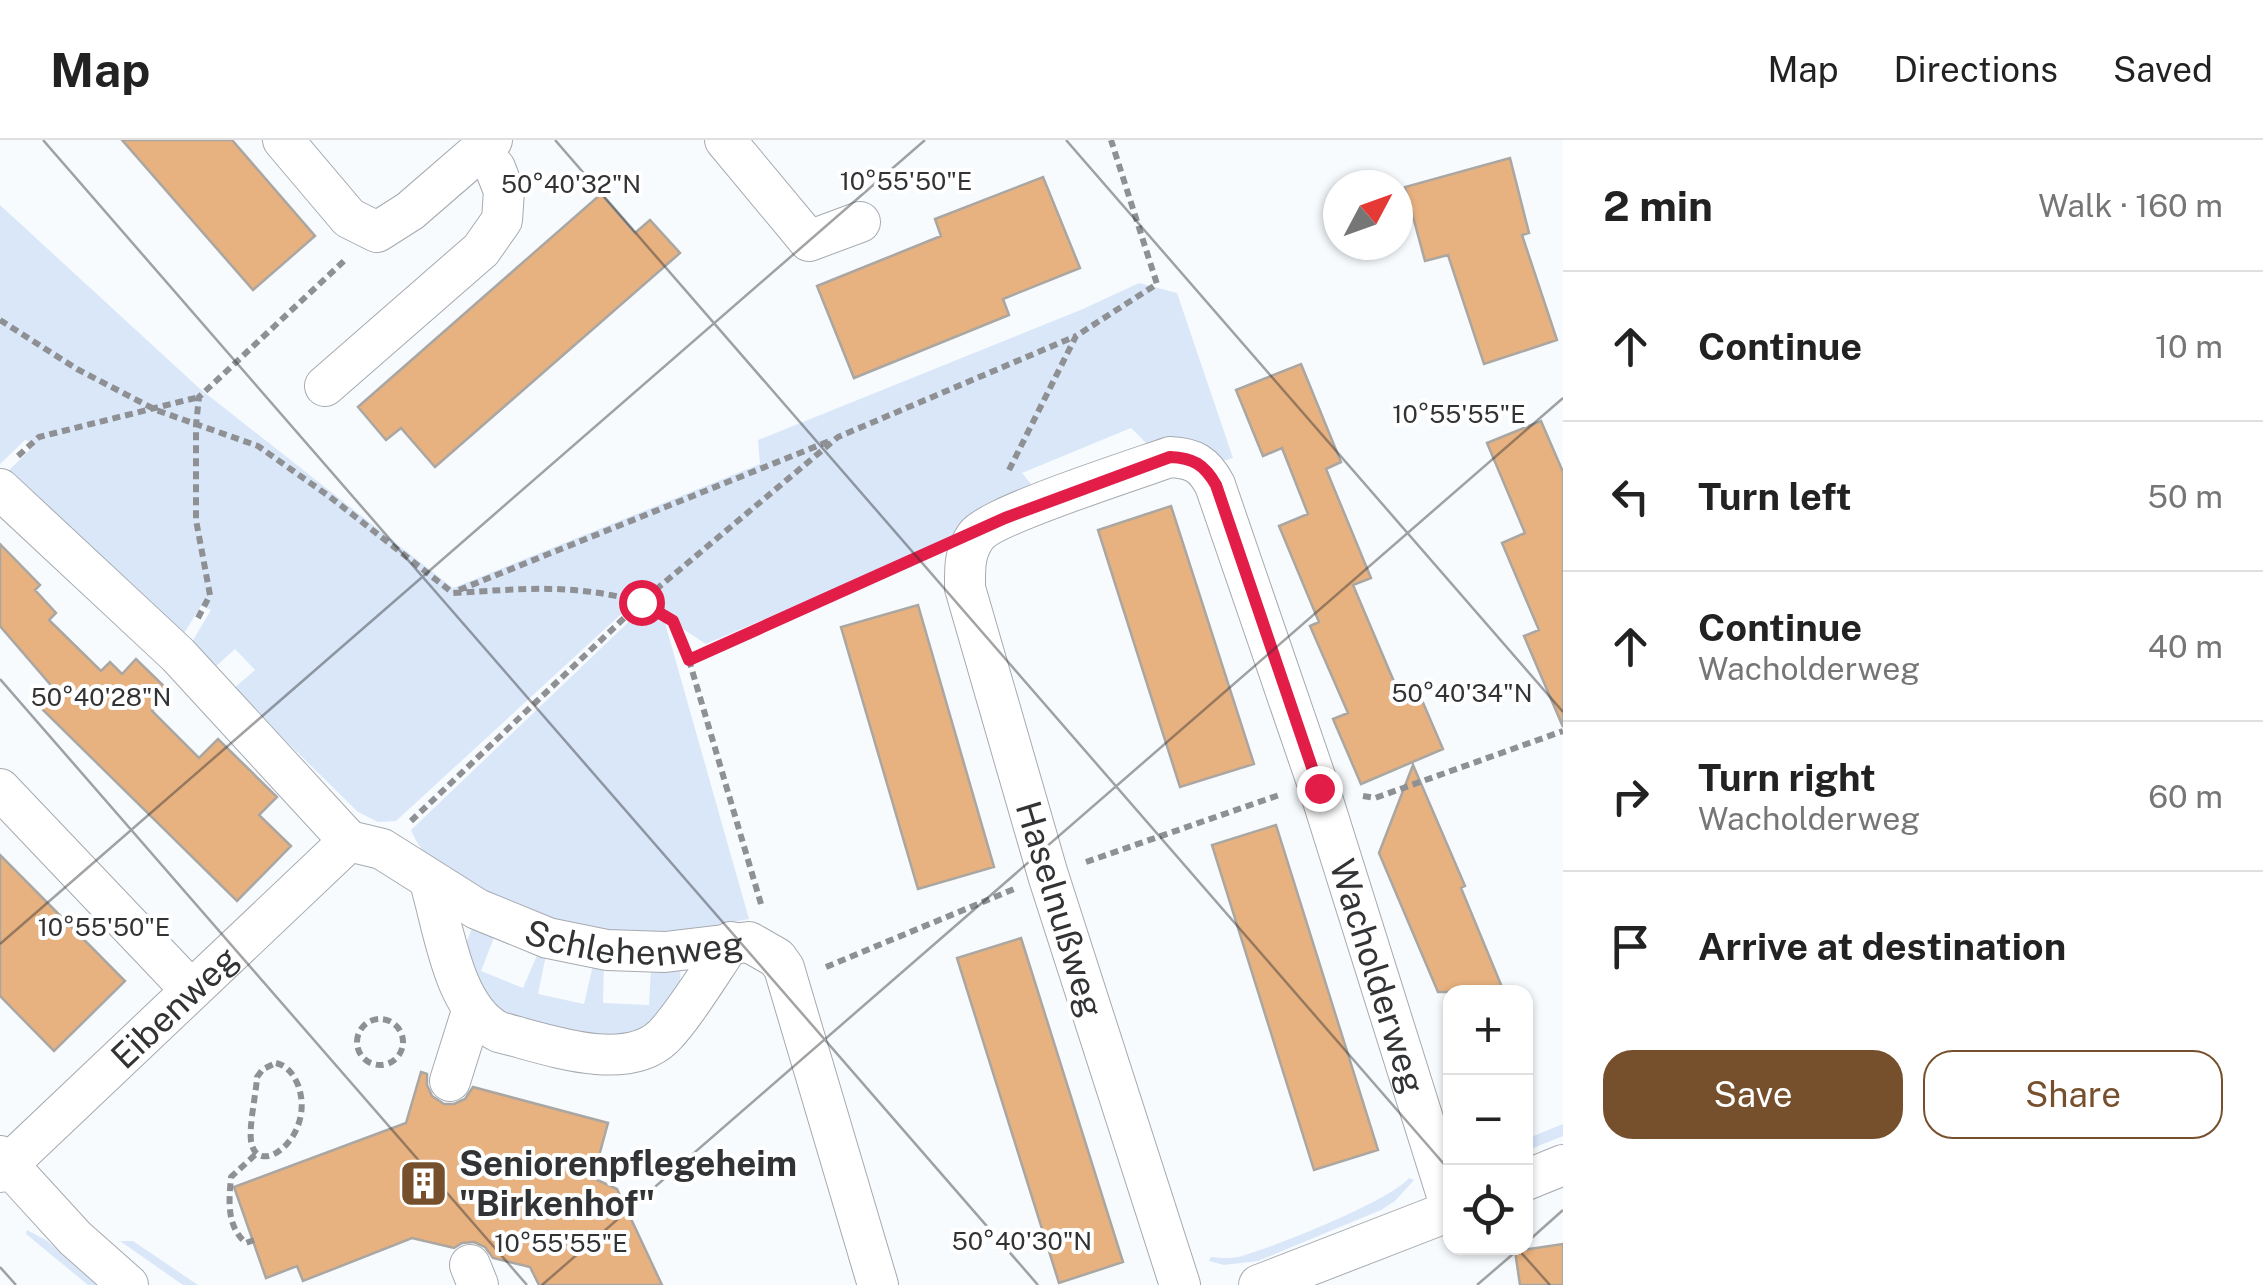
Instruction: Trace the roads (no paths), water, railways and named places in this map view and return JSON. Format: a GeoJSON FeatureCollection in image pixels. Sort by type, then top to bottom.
{"type":"FeatureCollection","features":[{"type":"Feature","properties":{"kind":"street"},"geometry":{"type":"LineString","coordinates":[[283,140],[349,218],[377,232],[410,211],[486,146],[504,191],[502,220],[481,250],[324,386]]}},
{"type":"Feature","properties":{"kind":"street"},"geometry":{"type":"LineString","coordinates":[[724,140],[808,241],[860,222]]}},
{"type":"Feature","properties":{"kind":"street","name":"Wacholderweg"},"geometry":{"type":"LineString","coordinates":[[978,532],[1005,518],[1170,457],[1188,458],[1206,468],[1216,485],[1319,788],[1443,1186]]}},
{"type":"Feature","properties":{"kind":"street","name":"Schlehenweg"},"geometry":{"type":"LineString","coordinates":[[4,477],[365,845],[513,926],[548,938],[606,950],[665,952],[748,942],[783,970],[878,1285]]}},
{"type":"Feature","properties":{"kind":"street","name":"Haselnußweg"},"geometry":{"type":"LineString","coordinates":[[978,532],[965,554],[965,588],[1048,875],[1180,1285]]}},
{"type":"Feature","properties":{"kind":"street"},"geometry":{"type":"LineString","coordinates":[[0,789],[191,990]]}},
{"type":"Feature","properties":{"kind":"street","name":"Eibenweg"},"geometry":{"type":"LineString","coordinates":[[2,1164],[191,990],[365,845]]}},
{"type":"Feature","properties":{"kind":"street"},"geometry":{"type":"LineString","coordinates":[[430,882],[461,990],[485,1025],[600,1057],[641,1050],[662,1038],[730,942]]}},
{"type":"Feature","properties":{"kind":"street"},"geometry":{"type":"LineString","coordinates":[[450,1081],[472,1011]]}},
{"type":"Feature","properties":{"kind":"street"},"geometry":{"type":"LineString","coordinates":[[2,1164],[128,1285]]}},
{"type":"Feature","properties":{"kind":"street"},"geometry":{"type":"LineString","coordinates":[[1533,1177],[1563,1164]]}},
{"type":"Feature","properties":{"kind":"street"},"geometry":{"type":"LineString","coordinates":[[1259,1285],[1443,1211]]}},
{"type":"Feature","properties":{"kind":"place","name":"Seniorenpflegeheim \"Birkenhof\""},"geometry":{"type":"Point","coordinates":[424,1183]}}]}
